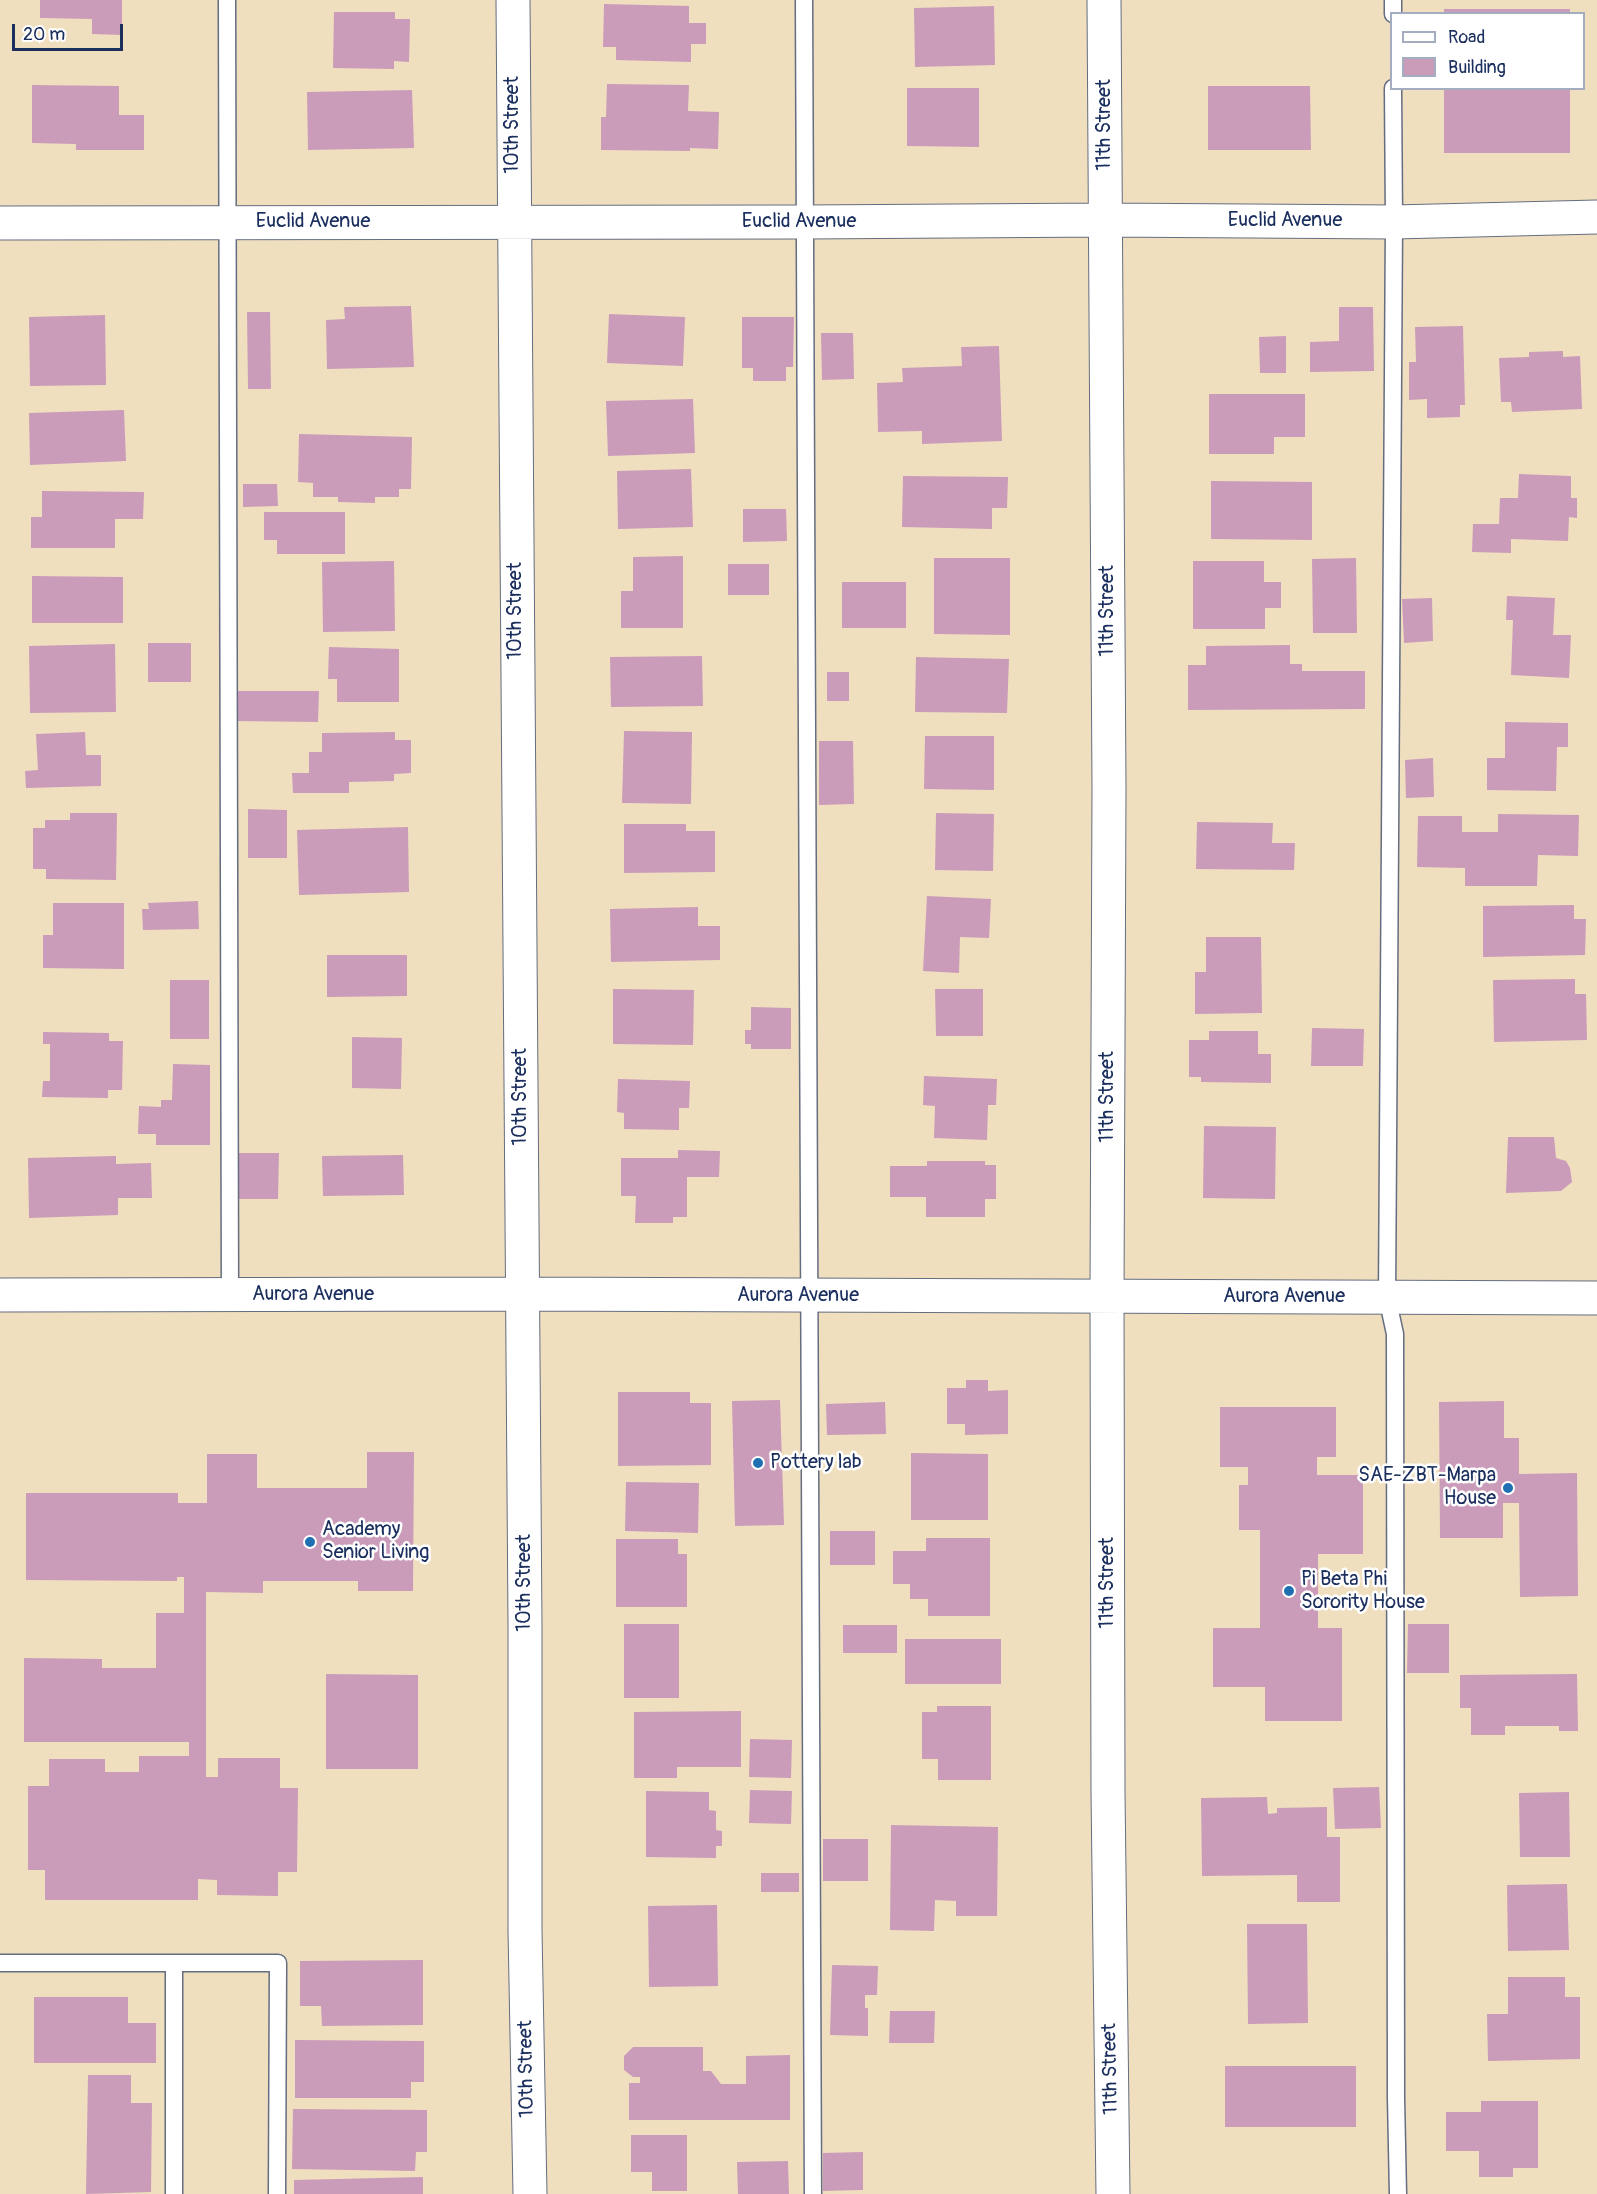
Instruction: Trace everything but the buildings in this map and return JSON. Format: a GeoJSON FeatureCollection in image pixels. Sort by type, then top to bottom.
{"type":"FeatureCollection","features":[{"type":"Feature","properties":{"kind":"street","name":"10th Street"},"geometry":{"type":"LineString","coordinates":[[513,0],[525,1623],[525,1930],[530,2194]]}},
{"type":"Feature","properties":{"kind":"street","name":"11th Street"},"geometry":{"type":"LineString","coordinates":[[1104,0],[1109,775],[1108,1791],[1113,2194]]}},
{"type":"Feature","properties":{"kind":"street","name":"Euclid Avenue"},"geometry":{"type":"LineString","coordinates":[[0,223],[1105,220],[1394,222],[1597,217]]}},
{"type":"Feature","properties":{"kind":"street","name":"Aurora Avenue"},"geometry":{"type":"LineString","coordinates":[[0,1295],[522,1294],[811,1297],[1597,1298]]}},
{"type":"Feature","properties":{"kind":"lane"},"geometry":{"type":"LineString","coordinates":[[227,0],[230,1295]]}},
{"type":"Feature","properties":{"kind":"lane"},"geometry":{"type":"LineString","coordinates":[[804,0],[813,2194]]}},
{"type":"Feature","properties":{"kind":"lane"},"geometry":{"type":"LineString","coordinates":[[1394,90],[1387,1297],[1395,1334],[1398,2194]]}},
{"type":"Feature","properties":{"kind":"lane"},"geometry":{"type":"LineString","coordinates":[[0,1963],[278,1963],[277,2194]]}},
{"type":"Feature","properties":{"kind":"lane"},"geometry":{"type":"LineString","coordinates":[[174,1963],[174,2194]]}},
{"type":"Feature","properties":{"kind":"place","name":"Pottery lab"},"geometry":{"type":"Point","coordinates":[758,1463]}},
{"type":"Feature","properties":{"kind":"place","name":"SAE-ZBT-Marpa House"},"geometry":{"type":"Point","coordinates":[1508,1488]}},
{"type":"Feature","properties":{"kind":"place","name":"Academy Senior Living"},"geometry":{"type":"Point","coordinates":[310,1542]}},
{"type":"Feature","properties":{"kind":"place","name":"Pi Beta Phi Sorority House"},"geometry":{"type":"Point","coordinates":[1289,1591]}}]}
